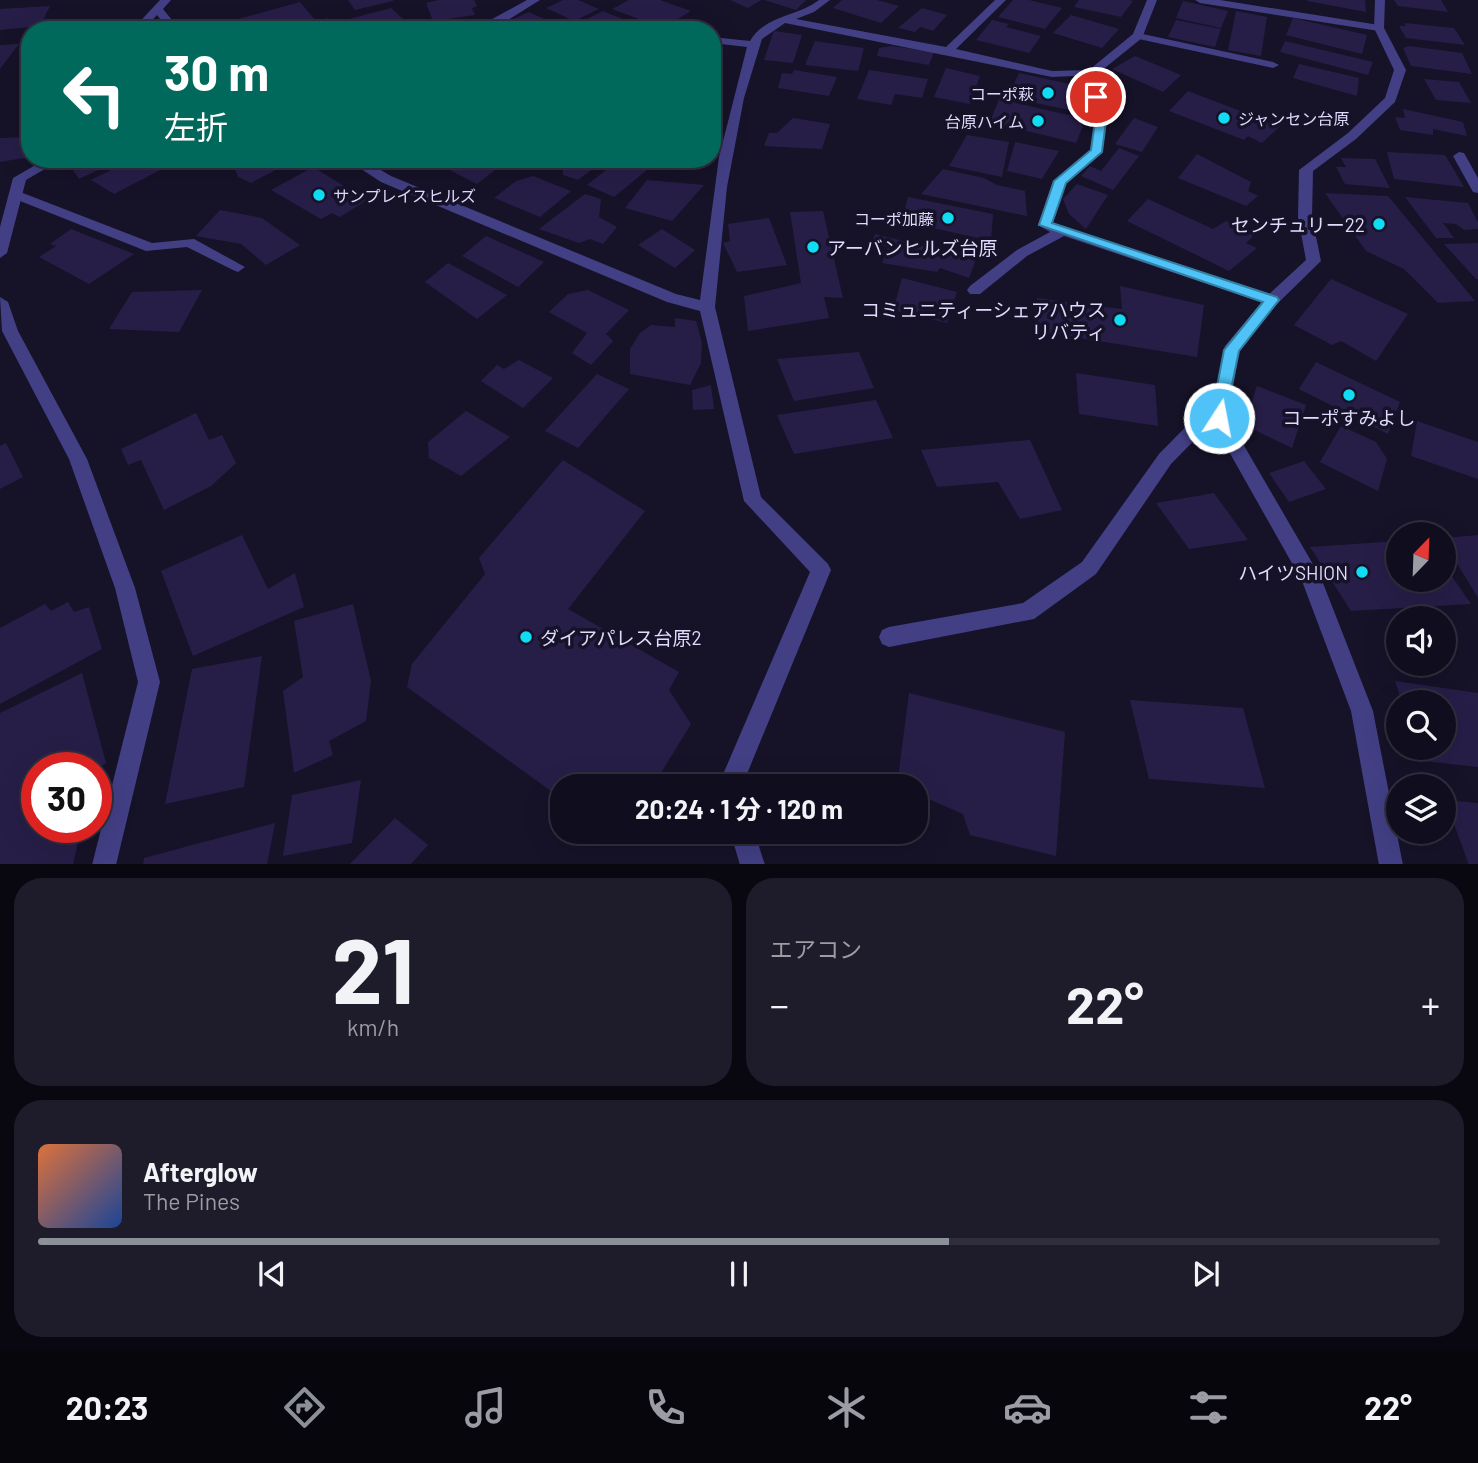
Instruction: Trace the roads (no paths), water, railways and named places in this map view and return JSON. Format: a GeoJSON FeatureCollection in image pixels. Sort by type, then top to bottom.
{"type":"FeatureCollection","features":[{"type":"Feature","properties":{"kind":"street"},"geometry":{"type":"LineString","coordinates":[[146,21],[166,0]]}},
{"type":"Feature","properties":{"kind":"street"},"geometry":{"type":"LineString","coordinates":[[496,21],[535,0]]}},
{"type":"Feature","properties":{"kind":"street"},"geometry":{"type":"LineString","coordinates":[[735,774],[821,570],[753,501],[707,307],[718,191],[733,112],[754,45],[762,31],[817,8],[825,0]]}},
{"type":"Feature","properties":{"kind":"street"},"geometry":{"type":"LineString","coordinates":[[948,51],[1001,0]]}},
{"type":"Feature","properties":{"kind":"street"},"geometry":{"type":"LineString","coordinates":[[784,20],[1052,74],[1092,73],[1138,36],[1152,0]]}},
{"type":"Feature","properties":{"kind":"street"},"geometry":{"type":"LineString","coordinates":[[1200,0],[1379,28]]}},
{"type":"Feature","properties":{"kind":"street"},"geometry":{"type":"LineString","coordinates":[[1380,0],[1379,28],[1401,70],[1391,99],[1352,136],[1306,170],[1305,217],[1314,261],[1272,300],[1231,350],[1219,418],[1311,578],[1362,711],[1391,864]]}},
{"type":"Feature","properties":{"kind":"street"},"geometry":{"type":"LineString","coordinates":[[157,9],[168,21]]}},
{"type":"Feature","properties":{"kind":"street"},"geometry":{"type":"LineString","coordinates":[[1138,36],[1273,65]]}},
{"type":"Feature","properties":{"kind":"street"},"geometry":{"type":"LineString","coordinates":[[721,41],[754,45]]}},
{"type":"Feature","properties":{"kind":"street"},"geometry":{"type":"LineString","coordinates":[[1092,73],[1101,121],[1096,152],[1060,181],[1045,225],[1272,300]]}},
{"type":"Feature","properties":{"kind":"street"},"geometry":{"type":"LineString","coordinates":[[1459,156],[1478,189]]}},
{"type":"Feature","properties":{"kind":"street"},"geometry":{"type":"LineString","coordinates":[[0,253],[20,178],[39,168]]}},
{"type":"Feature","properties":{"kind":"street"},"geometry":{"type":"LineString","coordinates":[[368,168],[386,178],[659,293],[707,307]]}},
{"type":"Feature","properties":{"kind":"street"},"geometry":{"type":"LineString","coordinates":[[15,194],[151,248],[189,242],[238,267]]}},
{"type":"Feature","properties":{"kind":"street"},"geometry":{"type":"LineString","coordinates":[[975,290],[1022,253],[1062,231]]}},
{"type":"Feature","properties":{"kind":"street"},"geometry":{"type":"LineString","coordinates":[[0,302],[10,331],[78,460],[125,588],[149,682],[104,864]]}},
{"type":"Feature","properties":{"kind":"street"},"geometry":{"type":"LineString","coordinates":[[889,637],[1027,611],[1089,568],[1165,459],[1222,401]]}},
{"type":"Feature","properties":{"kind":"street"},"geometry":{"type":"LineString","coordinates":[[746,844],[753,864]]}},
{"type":"Feature","properties":{"kind":"place","name":"コーポ萩"},"geometry":{"type":"Point","coordinates":[1048,93]}},
{"type":"Feature","properties":{"kind":"place","name":"ジャンセン台原"},"geometry":{"type":"Point","coordinates":[1224,118]}},
{"type":"Feature","properties":{"kind":"place","name":"台原ハイム"},"geometry":{"type":"Point","coordinates":[1038,121]}},
{"type":"Feature","properties":{"kind":"place","name":"サンプレイスヒルズ"},"geometry":{"type":"Point","coordinates":[319,195]}},
{"type":"Feature","properties":{"kind":"place","name":"コーポ加藤"},"geometry":{"type":"Point","coordinates":[948,218]}},
{"type":"Feature","properties":{"kind":"place","name":"センチュリー22"},"geometry":{"type":"Point","coordinates":[1379,224]}},
{"type":"Feature","properties":{"kind":"place","name":"アーバンヒルズ台原"},"geometry":{"type":"Point","coordinates":[813,247]}},
{"type":"Feature","properties":{"kind":"place","name":"コミュニティーシェアハウス リバティ"},"geometry":{"type":"Point","coordinates":[1120,320]}},
{"type":"Feature","properties":{"kind":"place","name":"コーポすみよし"},"geometry":{"type":"Point","coordinates":[1349,395]}},
{"type":"Feature","properties":{"kind":"place","name":"ハイツSHION"},"geometry":{"type":"Point","coordinates":[1362,572]}},
{"type":"Feature","properties":{"kind":"place","name":"ダイアパレス台原2"},"geometry":{"type":"Point","coordinates":[526,637]}}]}
